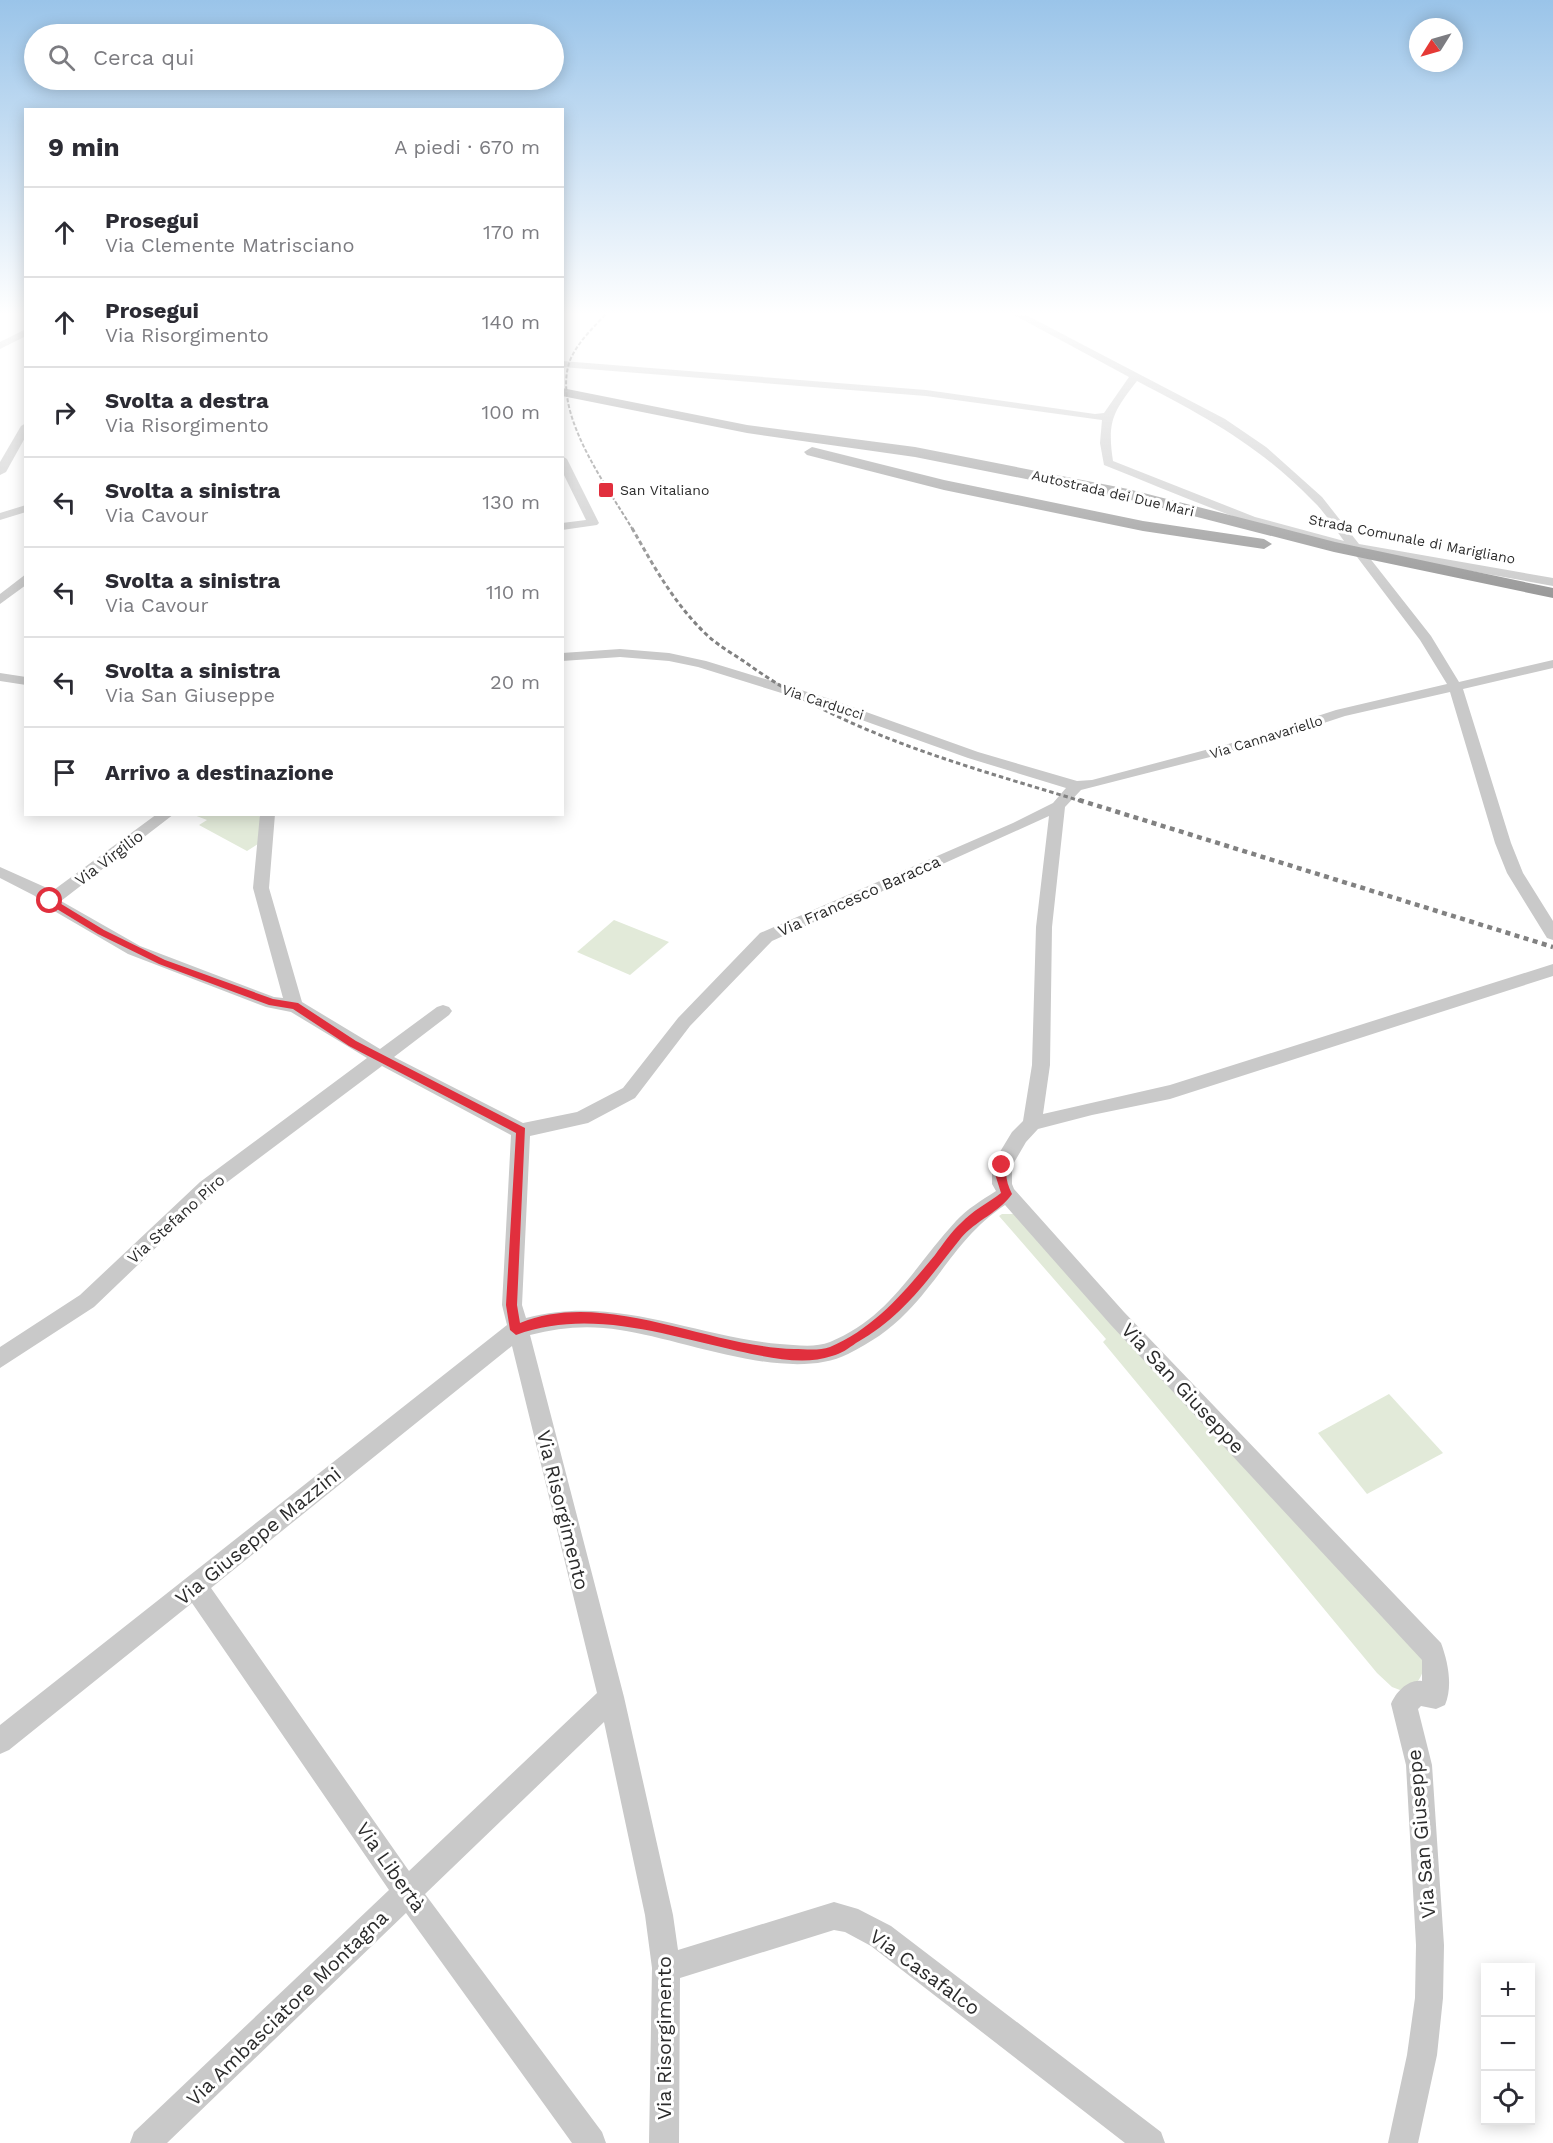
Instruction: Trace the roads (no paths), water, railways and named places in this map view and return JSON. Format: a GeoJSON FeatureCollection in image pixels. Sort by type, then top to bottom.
{"type":"FeatureCollection","features":[{"type":"Feature","properties":{"kind":"highway","name":"Autostrada dei Due Mari"},"geometry":{"type":"LineString","coordinates":[[645,415],[742,435],[944,485],[1143,526],[1347,557],[1553,599]]}},
{"type":"Feature","properties":{"kind":"highway","name":"Autostrada dei Due Mari"},"geometry":{"type":"LineString","coordinates":[[677,415],[747,429],[915,452],[1128,494],[1325,545],[1553,592]]}},
{"type":"Feature","properties":{"kind":"street"},"geometry":{"type":"LineString","coordinates":[[1081,415],[1107,416]]}},
{"type":"Feature","properties":{"kind":"street"},"geometry":{"type":"LineString","coordinates":[[1211,415],[1262,449],[1318,499],[1426,639],[1455,686],[1503,843],[1515,873],[1553,934]]}},
{"type":"Feature","properties":{"kind":"street","name":"Strada Comunale di Marigliano"},"geometry":{"type":"LineString","coordinates":[[1107,416],[1105,443],[1108,463],[1251,519],[1330,542],[1553,582]]}},
{"type":"Feature","properties":{"kind":"street"},"geometry":{"type":"LineString","coordinates":[[0,472],[24,430]]}},
{"type":"Feature","properties":{"kind":"street"},"geometry":{"type":"LineString","coordinates":[[564,463],[593,523],[564,527]]}},
{"type":"Feature","properties":{"kind":"street"},"geometry":{"type":"LineString","coordinates":[[0,517],[24,509]]}},
{"type":"Feature","properties":{"kind":"street"},"geometry":{"type":"LineString","coordinates":[[0,600],[24,580]]}},
{"type":"Feature","properties":{"kind":"street","name":"Via Carducci"},"geometry":{"type":"LineString","coordinates":[[564,657],[620,653],[669,657],[700,664],[822,701],[973,755],[1076,786]]}},
{"type":"Feature","properties":{"kind":"street","name":"Via Cannavariello"},"geometry":{"type":"LineString","coordinates":[[1076,786],[1192,759],[1277,735],[1341,713],[1553,664]]}},
{"type":"Feature","properties":{"kind":"street"},"geometry":{"type":"LineString","coordinates":[[0,677],[24,681]]}},
{"type":"Feature","properties":{"kind":"street","name":"Via Francesco Baracca"},"geometry":{"type":"LineString","coordinates":[[521,1131],[581,1118],[629,1093],[684,1022],[766,937],[1058,806],[1076,786]]}},
{"type":"Feature","properties":{"kind":"street"},"geometry":{"type":"LineString","coordinates":[[1032,1124],[1041,1065],[1044,927],[1058,806]]}},
{"type":"Feature","properties":{"kind":"street","name":"Via Virgilio"},"geometry":{"type":"LineString","coordinates":[[50,901],[164,816]]}},
{"type":"Feature","properties":{"kind":"street"},"geometry":{"type":"LineString","coordinates":[[268,816],[261,888],[288,989],[295,1006]]}},
{"type":"Feature","properties":{"kind":"street"},"geometry":{"type":"LineString","coordinates":[[0,872],[41,892],[50,901],[101,932],[162,962],[272,1003],[295,1006],[352,1043],[521,1131]]}},
{"type":"Feature","properties":{"kind":"street"},"geometry":{"type":"LineString","coordinates":[[516,1330],[532,1323],[569,1317],[625,1321],[771,1353],[832,1352],[871,1329],[900,1306],[964,1226],[1007,1194],[1000,1174],[1002,1165],[1019,1137],[1032,1124],[1092,1108],[1170,1092],[1553,970]]}},
{"type":"Feature","properties":{"kind":"street","name":"Via Stefano Piro"},"geometry":{"type":"LineString","coordinates":[[0,1359],[87,1301],[207,1187],[443,1011]]}},
{"type":"Feature","properties":{"kind":"street","name":"Via Risorgimento"},"geometry":{"type":"LineString","coordinates":[[521,1131],[512,1305],[516,1330],[611,1697],[659,1915],[666,1968],[664,2143]]}},
{"type":"Feature","properties":{"kind":"street","name":"Via San Giuseppe"},"geometry":{"type":"LineString","coordinates":[[1007,1194],[1117,1318],[1432,1652],[1436,1662],[1437,1675],[1433,1687],[1436,1696],[1417,1693],[1404,1704],[1419,1765],[1430,1945],[1429,1998],[1422,2055],[1403,2143]]}},
{"type":"Feature","properties":{"kind":"street","name":"Via Giuseppe Mazzini"},"geometry":{"type":"LineString","coordinates":[[0,1741],[516,1330]]}},
{"type":"Feature","properties":{"kind":"street","name":"Via Libertà"},"geometry":{"type":"LineString","coordinates":[[196,1587],[408,1893],[591,2143]]}},
{"type":"Feature","properties":{"kind":"street","name":"Via Ambasciatore Montagna"},"geometry":{"type":"LineString","coordinates":[[145,2143],[611,1697]]}},
{"type":"Feature","properties":{"kind":"street","name":"Via Casafalco"},"geometry":{"type":"LineString","coordinates":[[666,1968],[834,1916],[848,1919],[881,1936],[1150,2143]]}},
{"type":"Feature","properties":{"kind":"railway"},"geometry":{"type":"LineString","coordinates":[[572,415],[596,470],[633,530]]}},
{"type":"Feature","properties":{"kind":"railway"},"geometry":{"type":"LineString","coordinates":[[632,528],[666,585],[696,624],[717,643],[783,687],[824,710],[908,746],[1084,802]]}},
{"type":"Feature","properties":{"kind":"railway"},"geometry":{"type":"LineString","coordinates":[[1079,800],[1553,947]]}},
{"type":"Feature","properties":{"kind":"place","name":"San Vitaliano"},"geometry":{"type":"Point","coordinates":[606,490]}}]}
